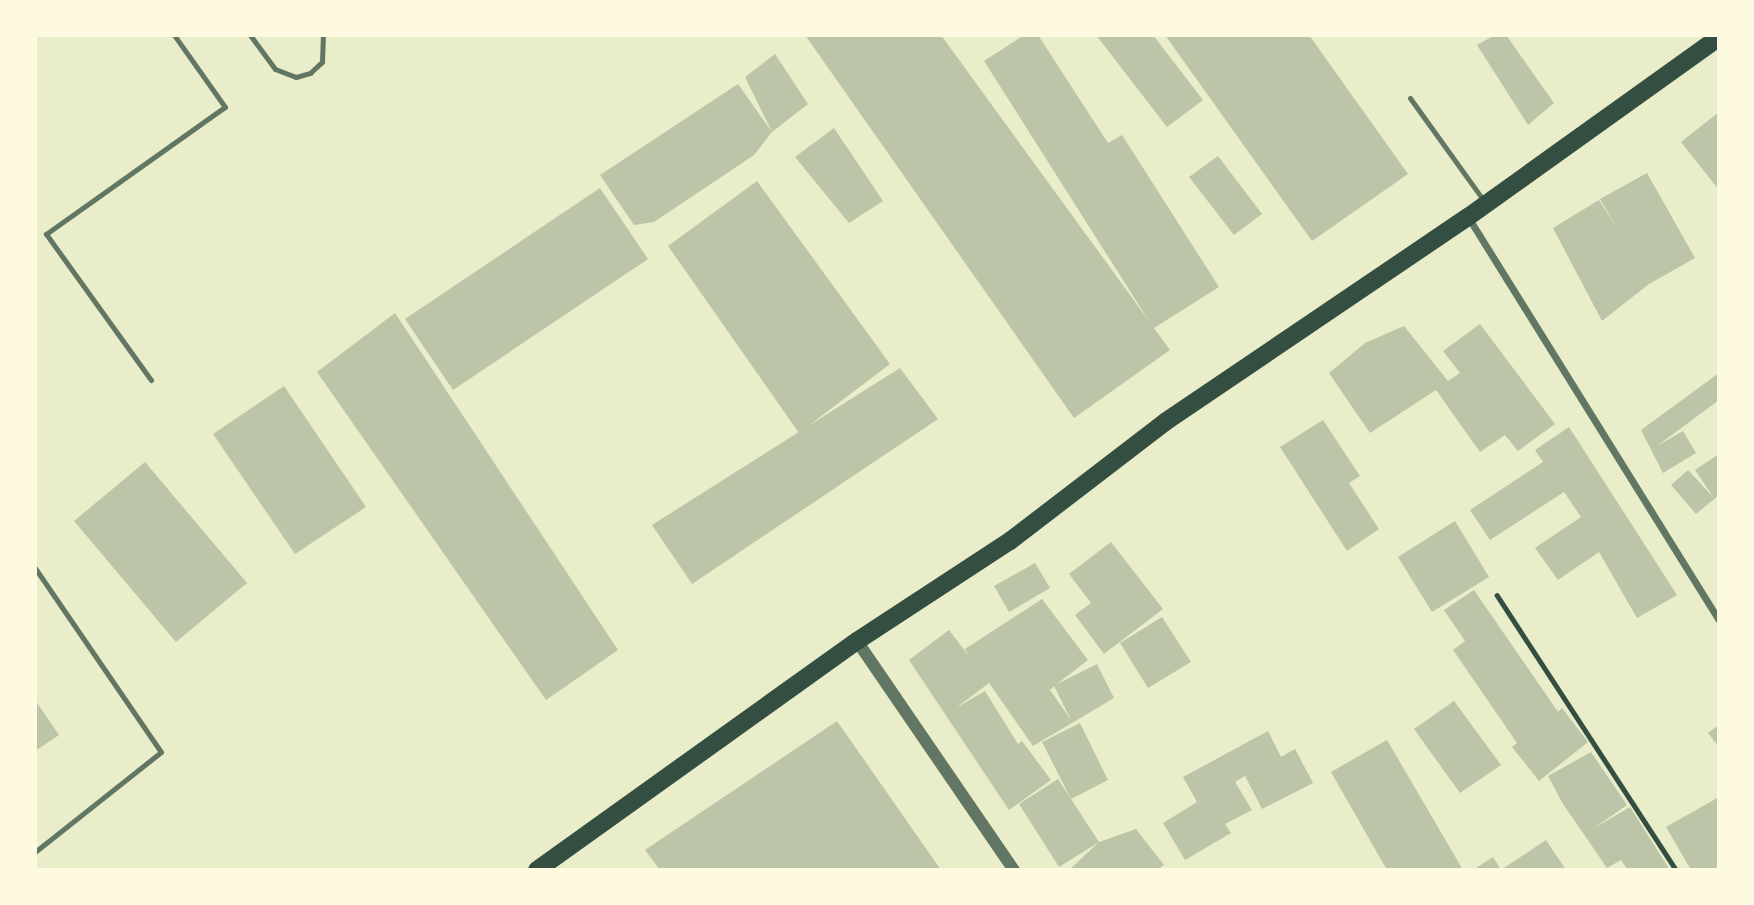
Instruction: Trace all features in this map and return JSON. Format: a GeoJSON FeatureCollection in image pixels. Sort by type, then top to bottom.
{"type":"FeatureCollection","features":[{"type":"Feature","properties":{"kind":"main road"},"geometry":{"type":"LineString","coordinates":[[537,870],[857,641],[1010,541],[1165,422],[1468,217],[1719,37]]}},
{"type":"Feature","properties":{"kind":"street"},"geometry":{"type":"LineString","coordinates":[[1468,217],[1719,620]]}},
{"type":"Feature","properties":{"kind":"street"},"geometry":{"type":"LineString","coordinates":[[857,641],[1014,870]]}},
{"type":"Feature","properties":{"kind":"lane"},"geometry":{"type":"LineString","coordinates":[[151,380],[46,234],[225,107],[174,35]]}},
{"type":"Feature","properties":{"kind":"lane"},"geometry":{"type":"LineString","coordinates":[[250,35],[275,69],[296,77],[310,74],[322,62],[323,35]]}},
{"type":"Feature","properties":{"kind":"lane"},"geometry":{"type":"LineString","coordinates":[[1409,98],[1486,204]]}},
{"type":"Feature","properties":{"kind":"lane"},"geometry":{"type":"LineString","coordinates":[[35,568],[162,752],[35,852]]}},
{"type":"Feature","properties":{"kind":"path"},"geometry":{"type":"LineString","coordinates":[[1497,595],[1676,870]]}},
{"type":"Feature","properties":{"kind":"building"},"geometry":{"type":"Polygon","coordinates":[[[805,35],[941,35],[1149,321],[984,61],[1024,35],[1038,35],[1108,143],[1122,135],[1219,287],[1154,328],[1170,350],[1074,418],[805,35]]]}},
{"type":"Feature","properties":{"kind":"building"},"geometry":{"type":"Polygon","coordinates":[[[1096,35],[1153,35],[1203,100],[1167,127],[1096,35]]]}},
{"type":"Feature","properties":{"kind":"building"},"geometry":{"type":"Polygon","coordinates":[[[1165,35],[1309,35],[1408,174],[1312,241],[1165,35]]]}},
{"type":"Feature","properties":{"kind":"building"},"geometry":{"type":"Polygon","coordinates":[[[1495,35],[1506,35],[1554,103],[1528,125],[1477,45],[1495,35]]]}},
{"type":"Feature","properties":{"kind":"building"},"geometry":{"type":"Polygon","coordinates":[[[775,54],[808,104],[772,132],[745,77],[775,54]]]}},
{"type":"Feature","properties":{"kind":"building"},"geometry":{"type":"Polygon","coordinates":[[[738,84],[772,132],[754,155],[654,222],[634,225],[600,175],[738,84]]]}},
{"type":"Feature","properties":{"kind":"building"},"geometry":{"type":"Polygon","coordinates":[[[1719,112],[1719,190],[1681,142],[1719,112]]]}},
{"type":"Feature","properties":{"kind":"building"},"geometry":{"type":"Polygon","coordinates":[[[834,128],[883,201],[849,223],[795,157],[834,128]]]}},
{"type":"Feature","properties":{"kind":"building"},"geometry":{"type":"Polygon","coordinates":[[[1218,156],[1262,214],[1234,235],[1189,177],[1218,156]]]}},
{"type":"Feature","properties":{"kind":"building"},"geometry":{"type":"Polygon","coordinates":[[[1647,173],[1695,258],[1649,284],[1602,321],[1553,228],[1599,200],[1617,228],[1600,199],[1647,173]]]}},
{"type":"Feature","properties":{"kind":"building"},"geometry":{"type":"Polygon","coordinates":[[[757,181],[890,364],[799,433],[668,246],[757,181]]]}},
{"type":"Feature","properties":{"kind":"building"},"geometry":{"type":"Polygon","coordinates":[[[600,188],[648,259],[453,390],[405,319],[600,188]]]}},
{"type":"Feature","properties":{"kind":"building"},"geometry":{"type":"Polygon","coordinates":[[[395,313],[618,650],[546,700],[317,372],[395,313]]]}},
{"type":"Feature","properties":{"kind":"building"},"geometry":{"type":"Polygon","coordinates":[[[1480,324],[1555,424],[1518,451],[1505,435],[1480,452],[1436,390],[1370,433],[1329,373],[1365,343],[1404,326],[1448,381],[1460,373],[1443,351],[1480,324]]]}},
{"type":"Feature","properties":{"kind":"building"},"geometry":{"type":"Polygon","coordinates":[[[900,368],[938,419],[692,584],[652,525],[900,368]]]}},
{"type":"Feature","properties":{"kind":"building"},"geometry":{"type":"Polygon","coordinates":[[[1719,373],[1719,400],[1657,446],[1683,431],[1696,453],[1663,473],[1641,430],[1719,373]]]}},
{"type":"Feature","properties":{"kind":"building"},"geometry":{"type":"Polygon","coordinates":[[[284,386],[366,507],[295,554],[213,434],[284,386]]]}},
{"type":"Feature","properties":{"kind":"building"},"geometry":{"type":"Polygon","coordinates":[[[1323,420],[1360,476],[1349,483],[1379,529],[1347,551],[1280,447],[1323,420]]]}},
{"type":"Feature","properties":{"kind":"building"},"geometry":{"type":"Polygon","coordinates":[[[1569,427],[1677,595],[1637,618],[1599,552],[1558,580],[1535,548],[1581,517],[1564,492],[1490,540],[1470,510],[1543,462],[1535,450],[1569,427]]]}},
{"type":"Feature","properties":{"kind":"building"},"geometry":{"type":"Polygon","coordinates":[[[1719,454],[1719,495],[1696,514],[1671,485],[1688,470],[1714,498],[1695,470],[1719,454]]]}},
{"type":"Feature","properties":{"kind":"building"},"geometry":{"type":"Polygon","coordinates":[[[145,462],[247,583],[176,642],[74,521],[145,462]]]}},
{"type":"Feature","properties":{"kind":"building"},"geometry":{"type":"Polygon","coordinates":[[[1455,521],[1489,577],[1432,612],[1398,557],[1455,521]]]}},
{"type":"Feature","properties":{"kind":"building"},"geometry":{"type":"Polygon","coordinates":[[[1111,542],[1163,609],[1104,654],[1075,615],[1091,603],[1069,574],[1111,542]]]}},
{"type":"Feature","properties":{"kind":"building"},"geometry":{"type":"Polygon","coordinates":[[[1035,563],[1050,588],[1009,612],[994,586],[1035,563]]]}},
{"type":"Feature","properties":{"kind":"building"},"geometry":{"type":"Polygon","coordinates":[[[1474,590],[1558,712],[1562,708],[1588,742],[1539,781],[1512,747],[1517,743],[1453,650],[1465,641],[1444,610],[1474,590]]]}},
{"type":"Feature","properties":{"kind":"building"},"geometry":{"type":"Polygon","coordinates":[[[1042,599],[1088,660],[1057,684],[1097,664],[1114,698],[1033,746],[989,683],[956,708],[985,691],[1018,744],[1022,741],[1051,780],[1009,810],[909,660],[949,630],[969,656],[965,649],[1042,599]],[[1054,686],[1050,690],[1071,720],[1054,686]]]}},
{"type":"Feature","properties":{"kind":"building"},"geometry":{"type":"Polygon","coordinates":[[[1162,617],[1191,662],[1148,688],[1120,643],[1162,617]]]}},
{"type":"Feature","properties":{"kind":"building"},"geometry":{"type":"Polygon","coordinates":[[[35,700],[59,735],[35,751],[35,700]]]}},
{"type":"Feature","properties":{"kind":"building"},"geometry":{"type":"Polygon","coordinates":[[[1454,701],[1501,765],[1460,793],[1414,729],[1454,701]]]}},
{"type":"Feature","properties":{"kind":"building"},"geometry":{"type":"Polygon","coordinates":[[[837,721],[941,870],[660,870],[645,850],[837,721]]]}},
{"type":"Feature","properties":{"kind":"building"},"geometry":{"type":"Polygon","coordinates":[[[1080,723],[1108,780],[1071,799],[1042,742],[1080,723]]]}},
{"type":"Feature","properties":{"kind":"building"},"geometry":{"type":"Polygon","coordinates":[[[1719,725],[1719,747],[1708,733],[1719,725]]]}},
{"type":"Feature","properties":{"kind":"building"},"geometry":{"type":"Polygon","coordinates":[[[1268,731],[1281,757],[1295,749],[1313,783],[1262,809],[1245,776],[1235,782],[1252,810],[1225,824],[1231,833],[1185,860],[1163,823],[1197,802],[1183,777],[1268,731]]]}},
{"type":"Feature","properties":{"kind":"building"},"geometry":{"type":"Polygon","coordinates":[[[1387,740],[1463,870],[1387,870],[1331,772],[1387,740]]]}},
{"type":"Feature","properties":{"kind":"building"},"geometry":{"type":"Polygon","coordinates":[[[1591,752],[1627,805],[1594,828],[1630,807],[1670,870],[1628,870],[1621,860],[1607,868],[1563,804],[1548,776],[1591,752]]]}},
{"type":"Feature","properties":{"kind":"building"},"geometry":{"type":"Polygon","coordinates":[[[1058,779],[1099,842],[1059,867],[1019,804],[1058,779]]]}},
{"type":"Feature","properties":{"kind":"building"},"geometry":{"type":"Polygon","coordinates":[[[1719,797],[1719,870],[1691,870],[1666,827],[1719,797]]]}},
{"type":"Feature","properties":{"kind":"building"},"geometry":{"type":"Polygon","coordinates":[[[1136,829],[1164,865],[1157,870],[1069,870],[1099,842],[1136,829]]]}},
{"type":"Feature","properties":{"kind":"building"},"geometry":{"type":"Polygon","coordinates":[[[1546,840],[1566,870],[1501,870],[1546,840]]]}},
{"type":"Feature","properties":{"kind":"building"},"geometry":{"type":"Polygon","coordinates":[[[1493,857],[1501,870],[1473,870],[1493,857]]]}}]}
